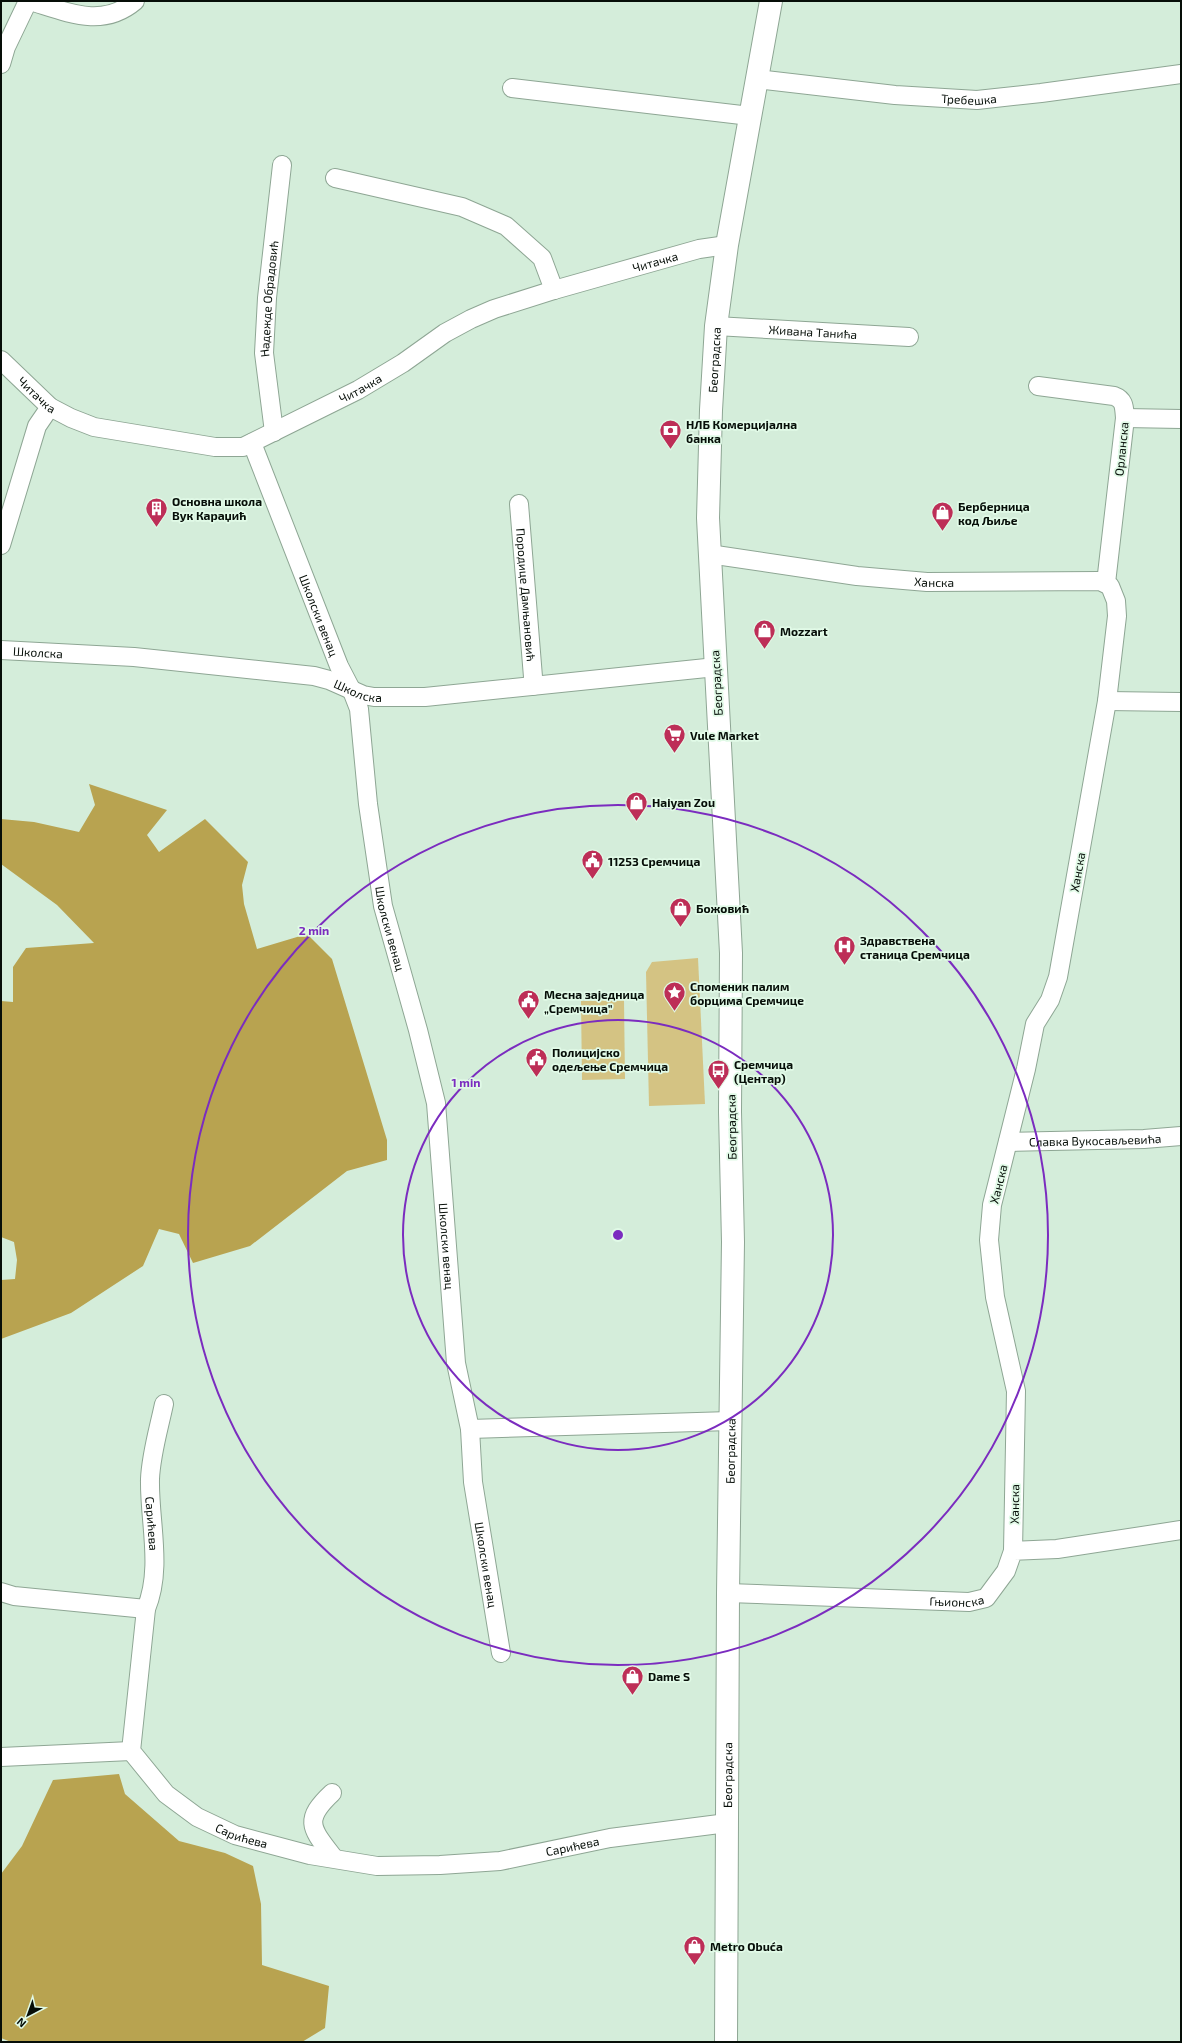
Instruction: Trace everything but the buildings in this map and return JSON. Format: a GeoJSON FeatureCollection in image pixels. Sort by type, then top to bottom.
{"type":"FeatureCollection","features":[{"type":"Feature","properties":{"kind":"main road","name":"Београдска"},"geometry":{"type":"LineString","coordinates":[[726,2042],[728,1593],[733,1242],[730,1112],[731,953],[709,554],[708,518],[710,410],[716,326],[727,245],[771,1]]}},
{"type":"Feature","properties":{"kind":"street"},"geometry":{"type":"LineString","coordinates":[[1,64],[6,47],[29,1],[73,14],[94,17],[113,15],[126,9],[135,1]]}},
{"type":"Feature","properties":{"kind":"street","name":"Требешка"},"geometry":{"type":"LineString","coordinates":[[757,79],[895,95],[977,100],[1181,74]]}},
{"type":"Feature","properties":{"kind":"street"},"geometry":{"type":"LineString","coordinates":[[512,88],[750,116]]}},
{"type":"Feature","properties":{"kind":"street","name":"Надежде Обрадовић"},"geometry":{"type":"LineString","coordinates":[[274,432],[264,353],[267,298],[282,165]]}},
{"type":"Feature","properties":{"kind":"street"},"geometry":{"type":"LineString","coordinates":[[335,178],[462,207],[506,226],[542,258],[554,290]]}},
{"type":"Feature","properties":{"kind":"street","name":"Читачка"},"geometry":{"type":"LineString","coordinates":[[1,360],[50,407],[71,418],[94,427],[216,447],[243,447],[358,390],[403,363],[445,333],[494,309],[554,290],[699,250],[727,245]]}},
{"type":"Feature","properties":{"kind":"street","name":"Живана Танића"},"geometry":{"type":"LineString","coordinates":[[716,326],[909,337]]}},
{"type":"Feature","properties":{"kind":"street","name":"Орланска"},"geometry":{"type":"LineString","coordinates":[[1038,386],[1119,398],[1124,405],[1125,418],[1106,583]]}},
{"type":"Feature","properties":{"kind":"street"},"geometry":{"type":"LineString","coordinates":[[1,545],[37,426],[50,407]]}},
{"type":"Feature","properties":{"kind":"street"},"geometry":{"type":"LineString","coordinates":[[1125,418],[1181,419]]}},
{"type":"Feature","properties":{"kind":"street","name":"Школски венац"},"geometry":{"type":"LineString","coordinates":[[252,443],[339,666],[352,691],[360,716],[368,804],[383,906],[418,1030],[436,1103],[456,1363],[470,1429],[473,1482],[501,1653]]}},
{"type":"Feature","properties":{"kind":"street","name":"Породице Дамњановић"},"geometry":{"type":"LineString","coordinates":[[519,504],[534,677],[533,686]]}},
{"type":"Feature","properties":{"kind":"street","name":"Ханска"},"geometry":{"type":"LineString","coordinates":[[709,554],[857,576],[927,582],[1092,580],[1106,583],[1113,591],[1116,601],[1117,616],[1107,701],[1058,977],[1050,1000],[1036,1024],[992,1205],[989,1240],[995,1297],[1016,1391],[1013,1551]]}},
{"type":"Feature","properties":{"kind":"street","name":"Школска"},"geometry":{"type":"LineString","coordinates":[[1,650],[134,657],[314,676],[329,680],[352,691],[374,697],[425,697],[716,667]]}},
{"type":"Feature","properties":{"kind":"street"},"geometry":{"type":"LineString","coordinates":[[1107,701],[1181,702]]}},
{"type":"Feature","properties":{"kind":"street","name":"Славка Вукосављевића"},"geometry":{"type":"LineString","coordinates":[[1008,1142],[1181,1136]]}},
{"type":"Feature","properties":{"kind":"street","name":"Сарићева"},"geometry":{"type":"LineString","coordinates":[[164,1404],[150,1477],[154,1542],[152,1587],[146,1609],[131,1751],[166,1794],[197,1817],[235,1835],[310,1855],[377,1866],[440,1865],[500,1860],[610,1838],[727,1823]]}},
{"type":"Feature","properties":{"kind":"street"},"geometry":{"type":"LineString","coordinates":[[470,1429],[730,1421]]}},
{"type":"Feature","properties":{"kind":"street"},"geometry":{"type":"LineString","coordinates":[[1013,1551],[1057,1549],[1181,1530]]}},
{"type":"Feature","properties":{"kind":"street","name":"Гњионска"},"geometry":{"type":"LineString","coordinates":[[728,1593],[969,1602],[986,1598],[1006,1571],[1013,1551]]}},
{"type":"Feature","properties":{"kind":"street"},"geometry":{"type":"LineString","coordinates":[[1,1592],[14,1596],[146,1609]]}},
{"type":"Feature","properties":{"kind":"street"},"geometry":{"type":"LineString","coordinates":[[1,1757],[131,1751]]}},
{"type":"Feature","properties":{"kind":"street"},"geometry":{"type":"LineString","coordinates":[[332,1793],[317,1807],[313,1818],[314,1829],[320,1840],[334,1858]]}},
{"type":"Feature","properties":{"kind":"shaded area"},"geometry":{"type":"Polygon","coordinates":[[[89,784],[167,810],[147,835],[159,852],[205,819],[248,862],[242,885],[244,904],[257,949],[307,934],[332,959],[387,1140],[387,1160],[347,1171],[250,1246],[193,1263],[179,1234],[159,1229],[143,1266],[71,1313],[1,1339],[1,1280],[15,1279],[17,1260],[14,1242],[1,1237],[1,1001],[13,1002],[13,967],[26,948],[94,943],[57,905],[1,864],[1,819],[34,822],[79,832],[95,805],[89,784]]]}},
{"type":"Feature","properties":{"kind":"shaded area"},"geometry":{"type":"Polygon","coordinates":[[[698,958],[705,1104],[649,1106],[646,972],[652,962],[698,958]]]}},
{"type":"Feature","properties":{"kind":"shaded area"},"geometry":{"type":"Polygon","coordinates":[[[624,1000],[625,1079],[582,1080],[581,1001],[624,1000]]]}},
{"type":"Feature","properties":{"kind":"shaded area"},"geometry":{"type":"Polygon","coordinates":[[[119,1774],[125,1794],[179,1841],[225,1853],[253,1866],[261,1904],[262,1965],[329,1986],[325,2028],[302,2042],[11,2042],[1,2038],[1,1874],[22,1846],[53,1780],[119,1774]]]}},
{"type":"Feature","properties":{"kind":"place","name":"НЛБ Комерцијална банка"},"geometry":{"type":"Point","coordinates":[671,450]}},
{"type":"Feature","properties":{"kind":"place","name":"Основна школа Вук Караџић"},"geometry":{"type":"Point","coordinates":[156,528]}},
{"type":"Feature","properties":{"kind":"place","name":"Берберница код Љиље"},"geometry":{"type":"Point","coordinates":[942,532]}},
{"type":"Feature","properties":{"kind":"place","name":"Mozzart"},"geometry":{"type":"Point","coordinates":[765,650]}},
{"type":"Feature","properties":{"kind":"place","name":"Vule Market"},"geometry":{"type":"Point","coordinates":[675,754]}},
{"type":"Feature","properties":{"kind":"place","name":"Haiyan Zou"},"geometry":{"type":"Point","coordinates":[636,822]}},
{"type":"Feature","properties":{"kind":"place","name":"11253 Сремчица"},"geometry":{"type":"Point","coordinates":[593,880]}},
{"type":"Feature","properties":{"kind":"place","name":"Божовић"},"geometry":{"type":"Point","coordinates":[681,928]}},
{"type":"Feature","properties":{"kind":"place","name":"Здравствена станица Сремчица"},"geometry":{"type":"Point","coordinates":[845,966]}},
{"type":"Feature","properties":{"kind":"place","name":"Споменик палим борцима Сремчице"},"geometry":{"type":"Point","coordinates":[675,1012]}},
{"type":"Feature","properties":{"kind":"place","name":"Месна заједница „Сремчица”"},"geometry":{"type":"Point","coordinates":[528,1020]}},
{"type":"Feature","properties":{"kind":"place","name":"Полицијско одељење Сремчица"},"geometry":{"type":"Point","coordinates":[537,1078]}},
{"type":"Feature","properties":{"kind":"place","name":"Сремчица (Центар)"},"geometry":{"type":"Point","coordinates":[718,1090]}},
{"type":"Feature","properties":{"kind":"place","name":"Dame S"},"geometry":{"type":"Point","coordinates":[632,1696]}},
{"type":"Feature","properties":{"kind":"place","name":"Metro Obuća"},"geometry":{"type":"Point","coordinates":[695,1966]}}]}
